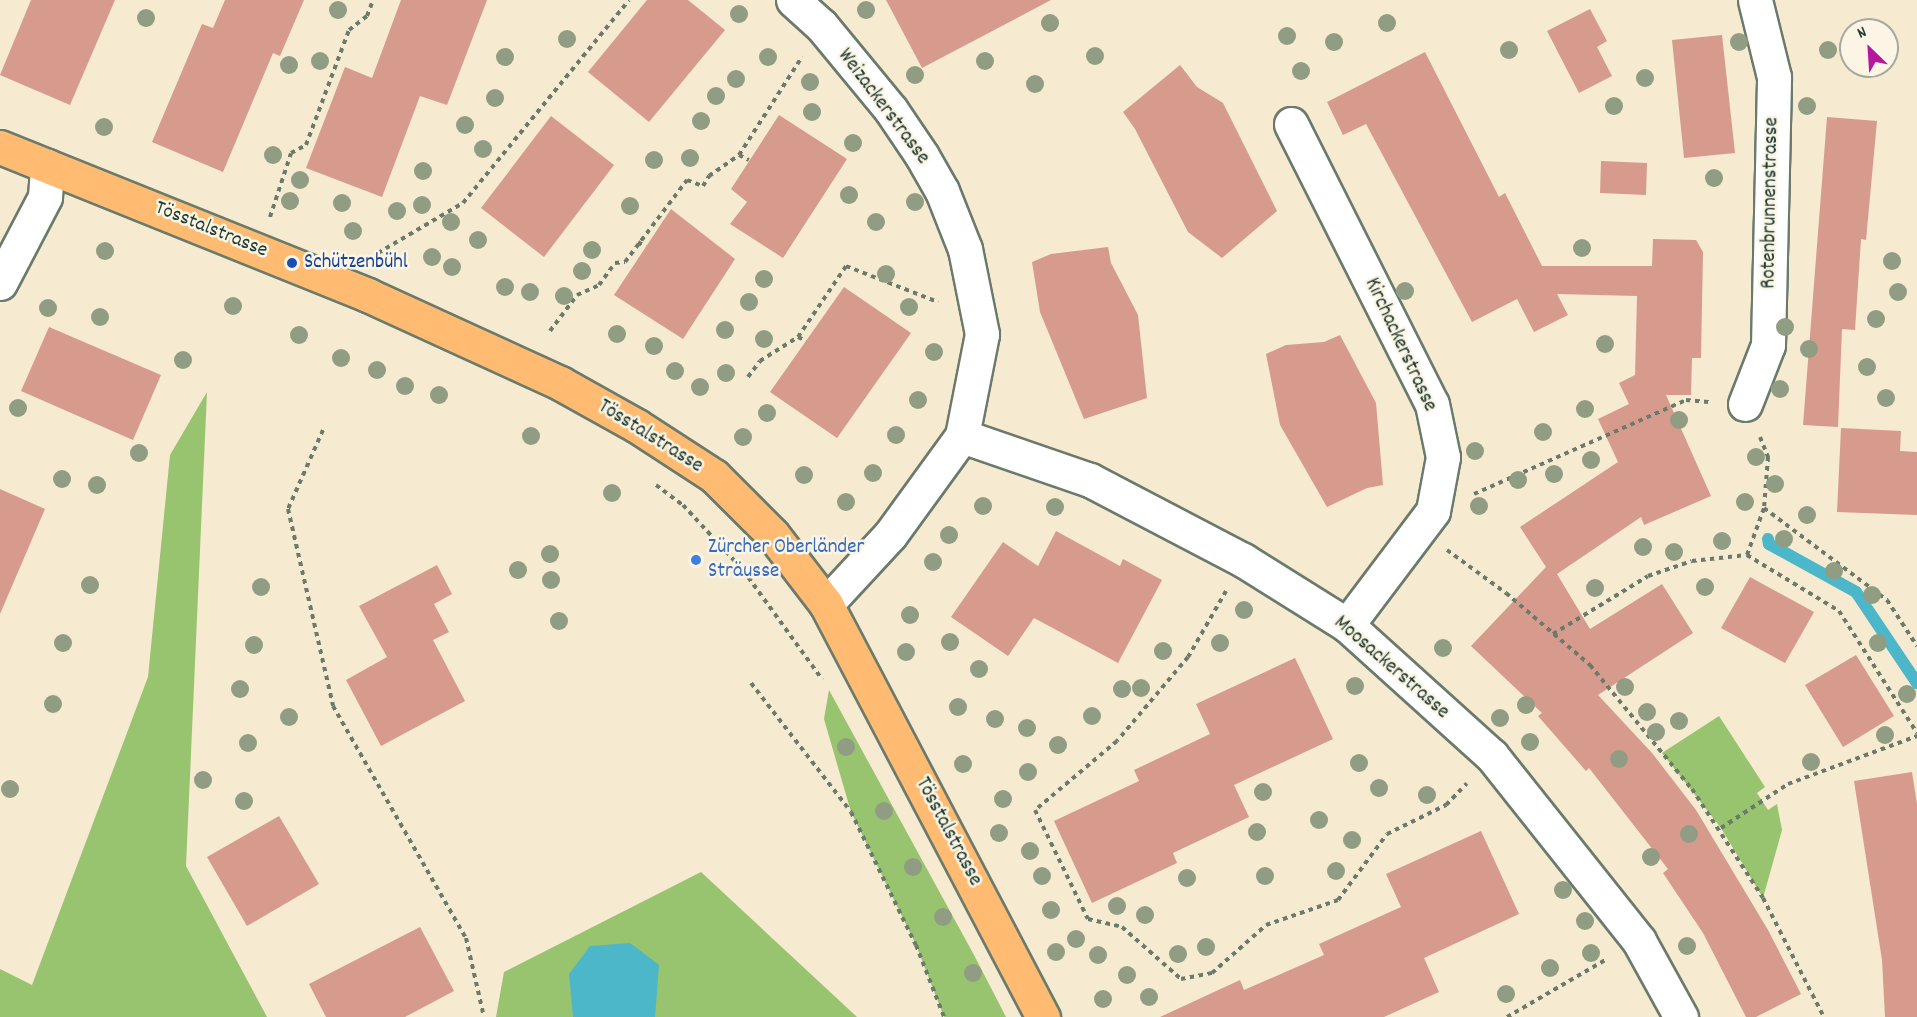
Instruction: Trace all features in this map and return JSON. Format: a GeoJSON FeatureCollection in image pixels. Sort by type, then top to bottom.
{"type":"FeatureCollection","features":[{"type":"Feature","properties":{"kind":"main road","name":"Tösstalstrasse"},"geometry":{"type":"LineString","coordinates":[[0,147],[368,295],[560,383],[637,426],[714,476],[773,535],[826,604],[1043,1017]]}},
{"type":"Feature","properties":{"kind":"street","name":"Weizackerstrasse"},"geometry":{"type":"LineString","coordinates":[[792,0],[821,25],[891,110],[942,191],[965,249],[982,334],[962,436],[890,535],[826,604]]}},
{"type":"Feature","properties":{"kind":"street","name":"Rotenbrunnenstrasse"},"geometry":{"type":"LineString","coordinates":[[1745,404],[1768,345],[1774,77],[1755,0]]}},
{"type":"Feature","properties":{"kind":"street","name":"Kirchackerstrasse"},"geometry":{"type":"LineString","coordinates":[[1291,124],[1432,404],[1443,457],[1426,520],[1347,625]]}},
{"type":"Feature","properties":{"kind":"street"},"geometry":{"type":"LineString","coordinates":[[0,283],[45,197],[47,166]]}},
{"type":"Feature","properties":{"kind":"street","name":"Moosackerstrasse"},"geometry":{"type":"LineString","coordinates":[[962,436],[1090,480],[1243,560],[1347,625],[1492,756],[1639,941],[1681,1017]]}},
{"type":"Feature","properties":{"kind":"path"},"geometry":{"type":"LineString","coordinates":[[270,218],[291,153],[306,145],[349,30],[367,16],[373,0]]}},
{"type":"Feature","properties":{"kind":"path"},"geometry":{"type":"LineString","coordinates":[[378,253],[463,203],[629,0]]}},
{"type":"Feature","properties":{"kind":"path"},"geometry":{"type":"LineString","coordinates":[[550,331],[577,295],[599,285],[615,263],[625,262],[687,180],[703,186],[710,176],[739,155],[796,67]]}},
{"type":"Feature","properties":{"kind":"path"},"geometry":{"type":"LineString","coordinates":[[739,155],[749,160]]}},
{"type":"Feature","properties":{"kind":"path"},"geometry":{"type":"LineString","coordinates":[[638,242],[646,247]]}},
{"type":"Feature","properties":{"kind":"path"},"geometry":{"type":"LineString","coordinates":[[748,378],[760,361],[798,337],[846,266],[915,293]]}},
{"type":"Feature","properties":{"kind":"path"},"geometry":{"type":"LineString","coordinates":[[798,337],[806,341]]}},
{"type":"Feature","properties":{"kind":"path"},"geometry":{"type":"LineString","coordinates":[[1748,555],[1764,508],[1768,457],[1745,404],[1686,400],[1426,520],[1590,665],[1721,828],[1763,898],[1824,1017]]}},
{"type":"Feature","properties":{"kind":"path"},"geometry":{"type":"LineString","coordinates":[[323,430],[288,509],[333,706],[466,938],[484,1017]]}},
{"type":"Feature","properties":{"kind":"path"},"geometry":{"type":"LineString","coordinates":[[655,484],[683,505],[743,570],[823,682]]}},
{"type":"Feature","properties":{"kind":"path"},"geometry":{"type":"LineString","coordinates":[[1764,508],[1887,600],[1917,646]]}},
{"type":"Feature","properties":{"kind":"path"},"geometry":{"type":"LineString","coordinates":[[1553,634],[1648,576],[1692,561],[1748,555],[1839,611],[1917,735],[1788,784],[1721,828]]}},
{"type":"Feature","properties":{"kind":"path"},"geometry":{"type":"LineString","coordinates":[[1243,560],[1188,657],[1117,741],[1035,810],[1088,919],[1122,927],[1181,979],[1212,973],[1266,925],[1338,900],[1387,834],[1446,805],[1492,756]]}},
{"type":"Feature","properties":{"kind":"path"},"geometry":{"type":"LineString","coordinates":[[751,683],[851,812],[916,945],[944,1017]]}},
{"type":"Feature","properties":{"kind":"path"},"geometry":{"type":"LineString","coordinates":[[1507,1017],[1639,941]]}},
{"type":"Feature","properties":{"kind":"green space"},"geometry":{"type":"Polygon","coordinates":[[[207,392],[186,866],[267,1017],[0,1017],[0,969],[32,985],[148,677],[170,455],[207,392]]]}},
{"type":"Feature","properties":{"kind":"green space"},"geometry":{"type":"Polygon","coordinates":[[[829,690],[1006,1017],[944,1017],[916,945],[851,812],[824,719],[829,690]]]}},
{"type":"Feature","properties":{"kind":"green space"},"geometry":{"type":"Polygon","coordinates":[[[1719,716],[1765,787],[1757,793],[1768,810],[1777,804],[1782,830],[1763,898],[1721,828],[1662,753],[1719,716]]]}},
{"type":"Feature","properties":{"kind":"green space"},"geometry":{"type":"Polygon","coordinates":[[[701,872],[857,1017],[496,1017],[504,972],[701,872]]]}},
{"type":"Feature","properties":{"kind":"water"},"geometry":{"type":"Polygon","coordinates":[[[630,943],[659,965],[655,1017],[573,1017],[569,974],[590,946],[630,943]]]}},
{"type":"Feature","properties":{"kind":"building"},"geometry":{"type":"Polygon","coordinates":[[[31,0],[115,0],[70,105],[0,75],[31,0]]]}},
{"type":"Feature","properties":{"kind":"building"},"geometry":{"type":"Polygon","coordinates":[[[225,0],[304,0],[280,56],[273,53],[223,172],[152,142],[202,24],[213,28],[225,0]]]}},
{"type":"Feature","properties":{"kind":"building"},"geometry":{"type":"Polygon","coordinates":[[[401,0],[487,0],[447,105],[420,96],[382,197],[306,168],[345,67],[372,78],[401,0]]]}},
{"type":"Feature","properties":{"kind":"building"},"geometry":{"type":"Polygon","coordinates":[[[647,0],[688,0],[725,30],[649,122],[588,72],[647,0]]]}},
{"type":"Feature","properties":{"kind":"building"},"geometry":{"type":"Polygon","coordinates":[[[886,0],[1051,0],[922,68],[886,0]]]}},
{"type":"Feature","properties":{"kind":"building"},"geometry":{"type":"Polygon","coordinates":[[[1590,9],[1607,41],[1597,47],[1612,76],[1579,93],[1547,31],[1590,9]]]}},
{"type":"Feature","properties":{"kind":"building"},"geometry":{"type":"Polygon","coordinates":[[[1722,35],[1735,153],[1684,158],[1672,40],[1722,35]]]}},
{"type":"Feature","properties":{"kind":"building"},"geometry":{"type":"Polygon","coordinates":[[[1425,52],[1499,197],[1505,193],[1542,266],[1652,266],[1653,239],[1696,240],[1703,252],[1701,358],[1692,358],[1691,395],[1666,395],[1711,496],[1644,525],[1641,517],[1557,574],[1590,629],[1662,584],[1693,633],[1598,695],[1652,753],[1696,810],[1768,930],[1801,994],[1756,1017],[1746,1017],[1703,933],[1663,873],[1668,869],[1589,768],[1586,771],[1538,716],[1542,713],[1471,646],[1546,567],[1520,527],[1618,462],[1598,419],[1629,404],[1619,383],[1635,375],[1637,296],[1557,294],[1568,315],[1534,332],[1517,299],[1472,322],[1366,124],[1343,135],[1327,102],[1425,52]]]}},
{"type":"Feature","properties":{"kind":"building"},"geometry":{"type":"Polygon","coordinates":[[[1180,65],[1197,87],[1223,103],[1277,211],[1222,258],[1188,232],[1135,129],[1123,112],[1180,65]]]}},
{"type":"Feature","properties":{"kind":"building"},"geometry":{"type":"Polygon","coordinates":[[[779,115],[847,159],[783,258],[730,224],[747,202],[731,189],[779,115]]]}},
{"type":"Feature","properties":{"kind":"building"},"geometry":{"type":"Polygon","coordinates":[[[551,116],[614,165],[544,257],[481,208],[551,116]]]}},
{"type":"Feature","properties":{"kind":"building"},"geometry":{"type":"Polygon","coordinates":[[[1827,117],[1877,121],[1866,240],[1861,239],[1855,330],[1842,329],[1838,427],[1803,425],[1827,117]]]}},
{"type":"Feature","properties":{"kind":"building"},"geometry":{"type":"Polygon","coordinates":[[[1601,161],[1647,163],[1646,195],[1600,193],[1601,161]]]}},
{"type":"Feature","properties":{"kind":"building"},"geometry":{"type":"Polygon","coordinates":[[[671,209],[735,259],[683,339],[614,295],[671,209]]]}},
{"type":"Feature","properties":{"kind":"building"},"geometry":{"type":"Polygon","coordinates":[[[1108,247],[1111,263],[1138,315],[1147,398],[1084,419],[1040,312],[1032,262],[1051,254],[1108,247]]]}},
{"type":"Feature","properties":{"kind":"building"},"geometry":{"type":"Polygon","coordinates":[[[844,287],[911,333],[837,438],[770,392],[844,287]]]}},
{"type":"Feature","properties":{"kind":"building"},"geometry":{"type":"Polygon","coordinates":[[[49,327],[161,375],[133,440],[21,391],[49,327]]]}},
{"type":"Feature","properties":{"kind":"building"},"geometry":{"type":"Polygon","coordinates":[[[1340,335],[1376,403],[1383,485],[1367,488],[1327,507],[1280,425],[1266,354],[1286,345],[1324,342],[1340,335]]]}},
{"type":"Feature","properties":{"kind":"building"},"geometry":{"type":"Polygon","coordinates":[[[1841,428],[1901,431],[1900,451],[1917,452],[1917,515],[1837,512],[1841,428]]]}},
{"type":"Feature","properties":{"kind":"building"},"geometry":{"type":"Polygon","coordinates":[[[0,489],[45,509],[0,614],[0,489]]]}},
{"type":"Feature","properties":{"kind":"building"},"geometry":{"type":"Polygon","coordinates":[[[1056,531],[1120,566],[1123,559],[1162,580],[1118,663],[1034,618],[1008,656],[951,617],[1003,542],[1038,566],[1056,531]]]}},
{"type":"Feature","properties":{"kind":"building"},"geometry":{"type":"Polygon","coordinates":[[[437,565],[452,594],[434,604],[449,632],[433,640],[465,701],[381,746],[346,680],[387,657],[359,606],[437,565]]]}},
{"type":"Feature","properties":{"kind":"building"},"geometry":{"type":"Polygon","coordinates":[[[1750,577],[1814,612],[1785,663],[1721,628],[1750,577]]]}},
{"type":"Feature","properties":{"kind":"building"},"geometry":{"type":"Polygon","coordinates":[[[1856,655],[1894,716],[1843,747],[1805,685],[1856,655]]]}},
{"type":"Feature","properties":{"kind":"building"},"geometry":{"type":"Polygon","coordinates":[[[1295,658],[1333,739],[1234,785],[1249,817],[1173,853],[1177,863],[1092,903],[1054,821],[1139,781],[1134,770],[1210,734],[1196,704],[1295,658]]]}},
{"type":"Feature","properties":{"kind":"building"},"geometry":{"type":"Polygon","coordinates":[[[1912,772],[1917,804],[1917,1017],[1885,1017],[1882,960],[1854,781],[1912,772]]]}},
{"type":"Feature","properties":{"kind":"building"},"geometry":{"type":"Polygon","coordinates":[[[279,816],[319,884],[247,926],[207,857],[279,816]]]}},
{"type":"Feature","properties":{"kind":"building"},"geometry":{"type":"Polygon","coordinates":[[[1481,831],[1519,914],[1424,958],[1439,992],[1384,1017],[1160,1017],[1240,980],[1244,990],[1324,955],[1319,944],[1401,907],[1386,874],[1481,831]]]}},
{"type":"Feature","properties":{"kind":"building"},"geometry":{"type":"Polygon","coordinates":[[[420,927],[454,991],[405,1017],[326,1017],[309,984],[420,927]]]}},
{"type":"Feature","properties":{"kind":"waterway"},"geometry":{"type":"LineString","coordinates":[[1768,539],[1769,544],[1856,592],[1917,683]]}},
{"type":"Feature","properties":{"kind":"place","name":"Schützenbühl"},"geometry":{"type":"Point","coordinates":[292,263]}},
{"type":"Feature","properties":{"kind":"place","name":"Zürcher Oberländer Sträusse"},"geometry":{"type":"Point","coordinates":[696,560]}}]}
